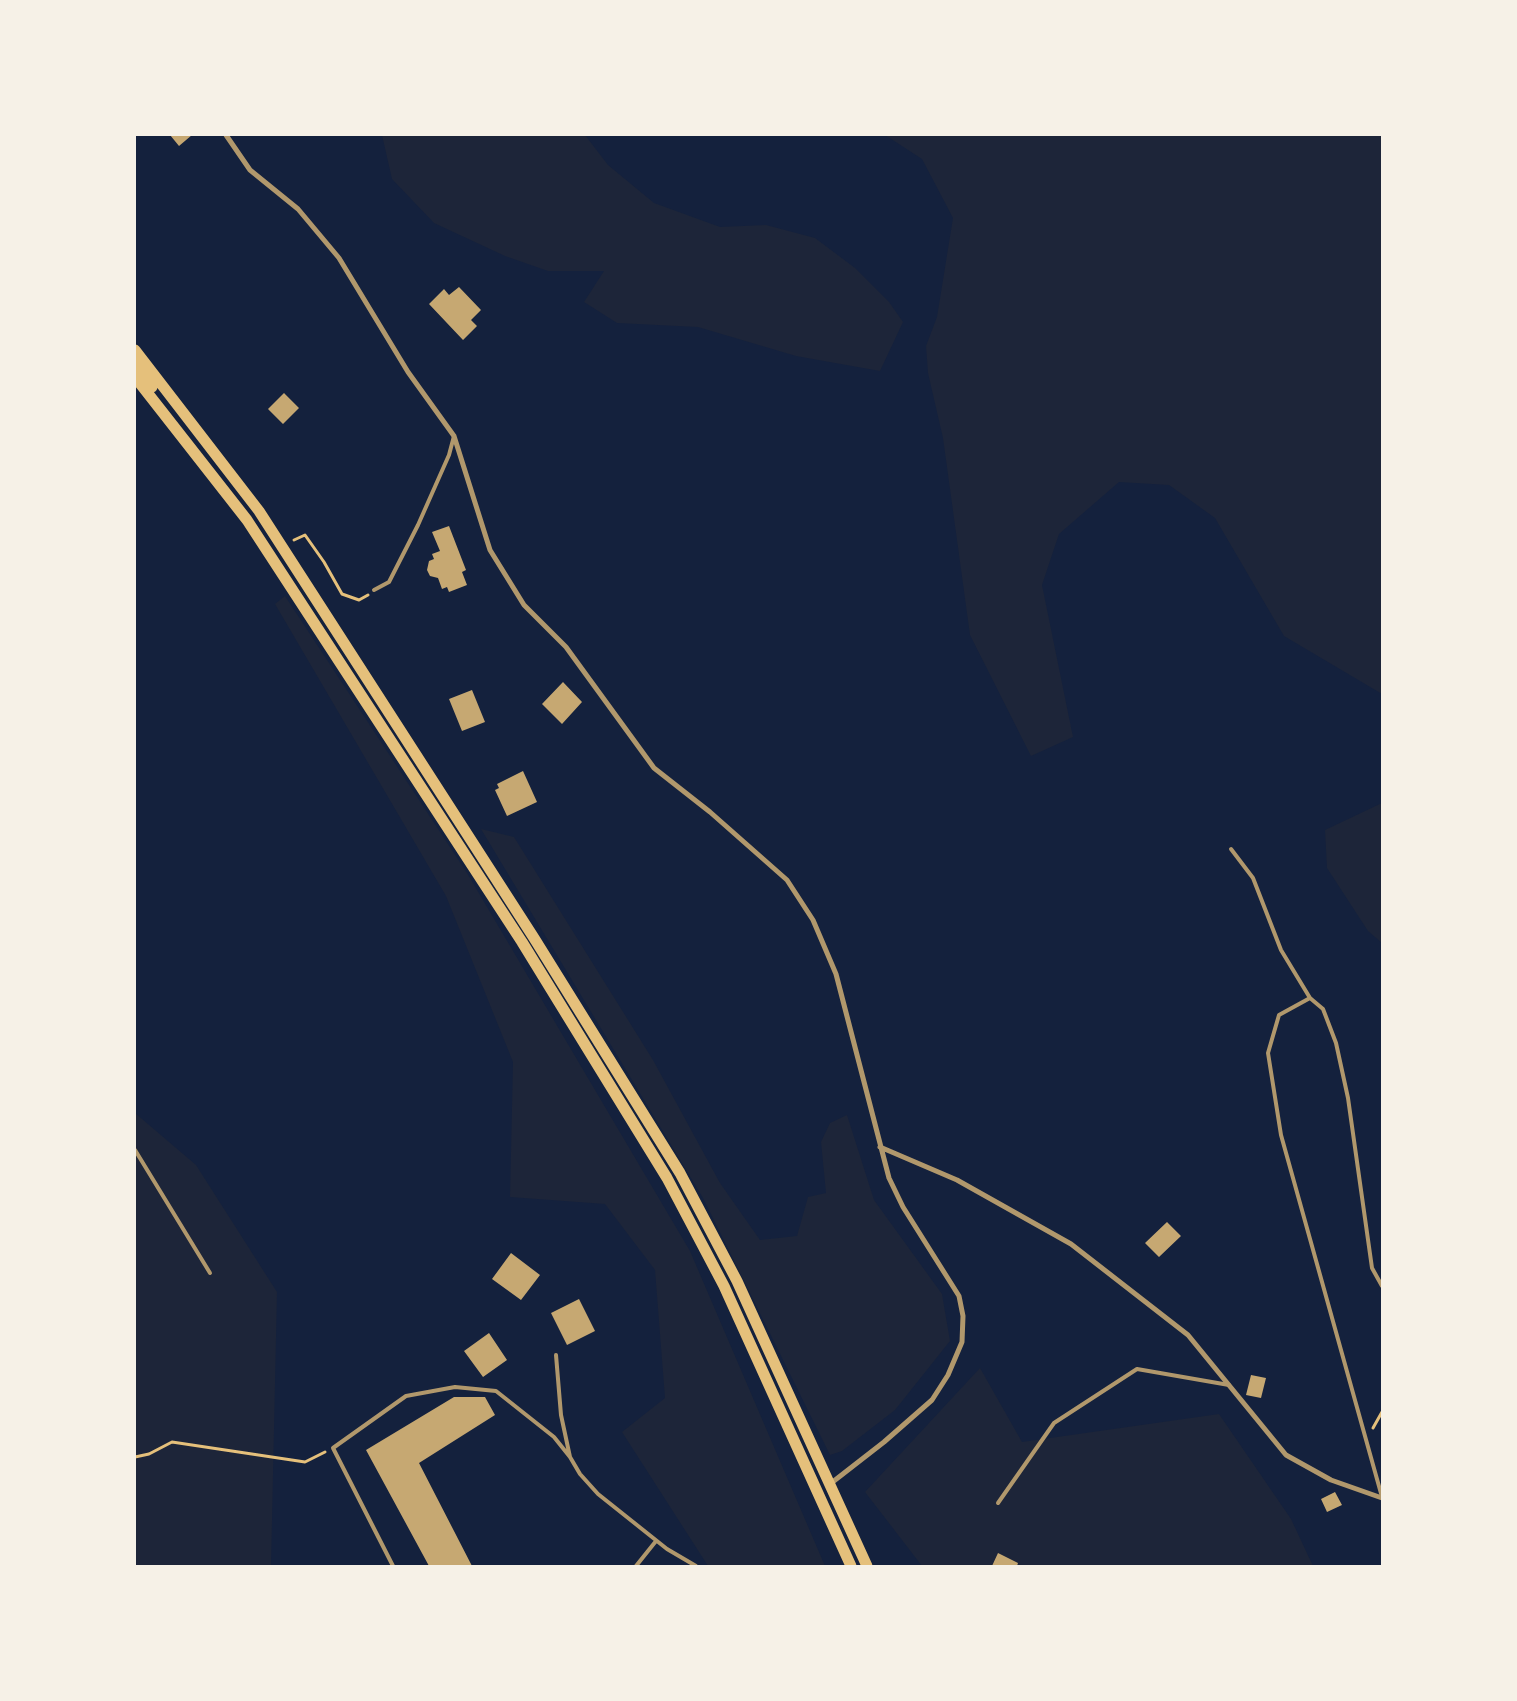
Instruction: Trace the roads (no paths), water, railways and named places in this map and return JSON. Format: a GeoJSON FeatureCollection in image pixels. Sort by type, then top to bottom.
{"type":"FeatureCollection","features":[{"type":"Feature","properties":{"kind":"highway"},"geometry":{"type":"LineString","coordinates":[[135,350],[166,393],[259,511],[534,938],[680,1173],[737,1282],[867,1566]]}},
{"type":"Feature","properties":{"kind":"highway"},"geometry":{"type":"LineString","coordinates":[[135,364],[156,392],[166,393]]}},
{"type":"Feature","properties":{"kind":"highway"},"geometry":{"type":"LineString","coordinates":[[135,377],[246,520],[522,942],[667,1178],[724,1286],[851,1566]]}},
{"type":"Feature","properties":{"kind":"street"},"geometry":{"type":"LineString","coordinates":[[226,135],[250,170],[298,209],[339,258],[408,372],[454,436],[490,550],[524,605],[566,647],[654,768],[710,812],[787,880],[813,920],[836,974],[889,1178],[903,1207],[959,1296],[963,1316],[962,1342],[948,1375],[932,1400],[884,1442],[830,1484]]}},
{"type":"Feature","properties":{"kind":"street"},"geometry":{"type":"LineString","coordinates":[[880,1147],[957,1180],[1071,1244],[1188,1335],[1286,1456],[1331,1480],[1382,1497]]}},
{"type":"Feature","properties":{"kind":"lane"},"geometry":{"type":"LineString","coordinates":[[374,590],[389,582],[418,525],[445,464],[454,436]]}},
{"type":"Feature","properties":{"kind":"lane"},"geometry":{"type":"LineString","coordinates":[[1231,849],[1253,878],[1281,950],[1310,998],[1323,1010],[1336,1043],[1348,1098],[1372,1268],[1382,1286]]}},
{"type":"Feature","properties":{"kind":"lane"},"geometry":{"type":"LineString","coordinates":[[1310,998],[1279,1015],[1268,1053],[1281,1135],[1382,1497]]}},
{"type":"Feature","properties":{"kind":"lane"},"geometry":{"type":"LineString","coordinates":[[135,1150],[210,1273]]}},
{"type":"Feature","properties":{"kind":"lane"},"geometry":{"type":"LineString","coordinates":[[556,1355],[562,1415],[570,1458]]}},
{"type":"Feature","properties":{"kind":"lane"},"geometry":{"type":"LineString","coordinates":[[998,1503],[1054,1423],[1137,1369],[1229,1385]]}},
{"type":"Feature","properties":{"kind":"lane"},"geometry":{"type":"LineString","coordinates":[[393,1566],[333,1448],[406,1396],[455,1387],[496,1391],[554,1437],[580,1474],[598,1494],[667,1549],[696,1566]]}},
{"type":"Feature","properties":{"kind":"lane"},"geometry":{"type":"LineString","coordinates":[[636,1566],[656,1540]]}}]}
